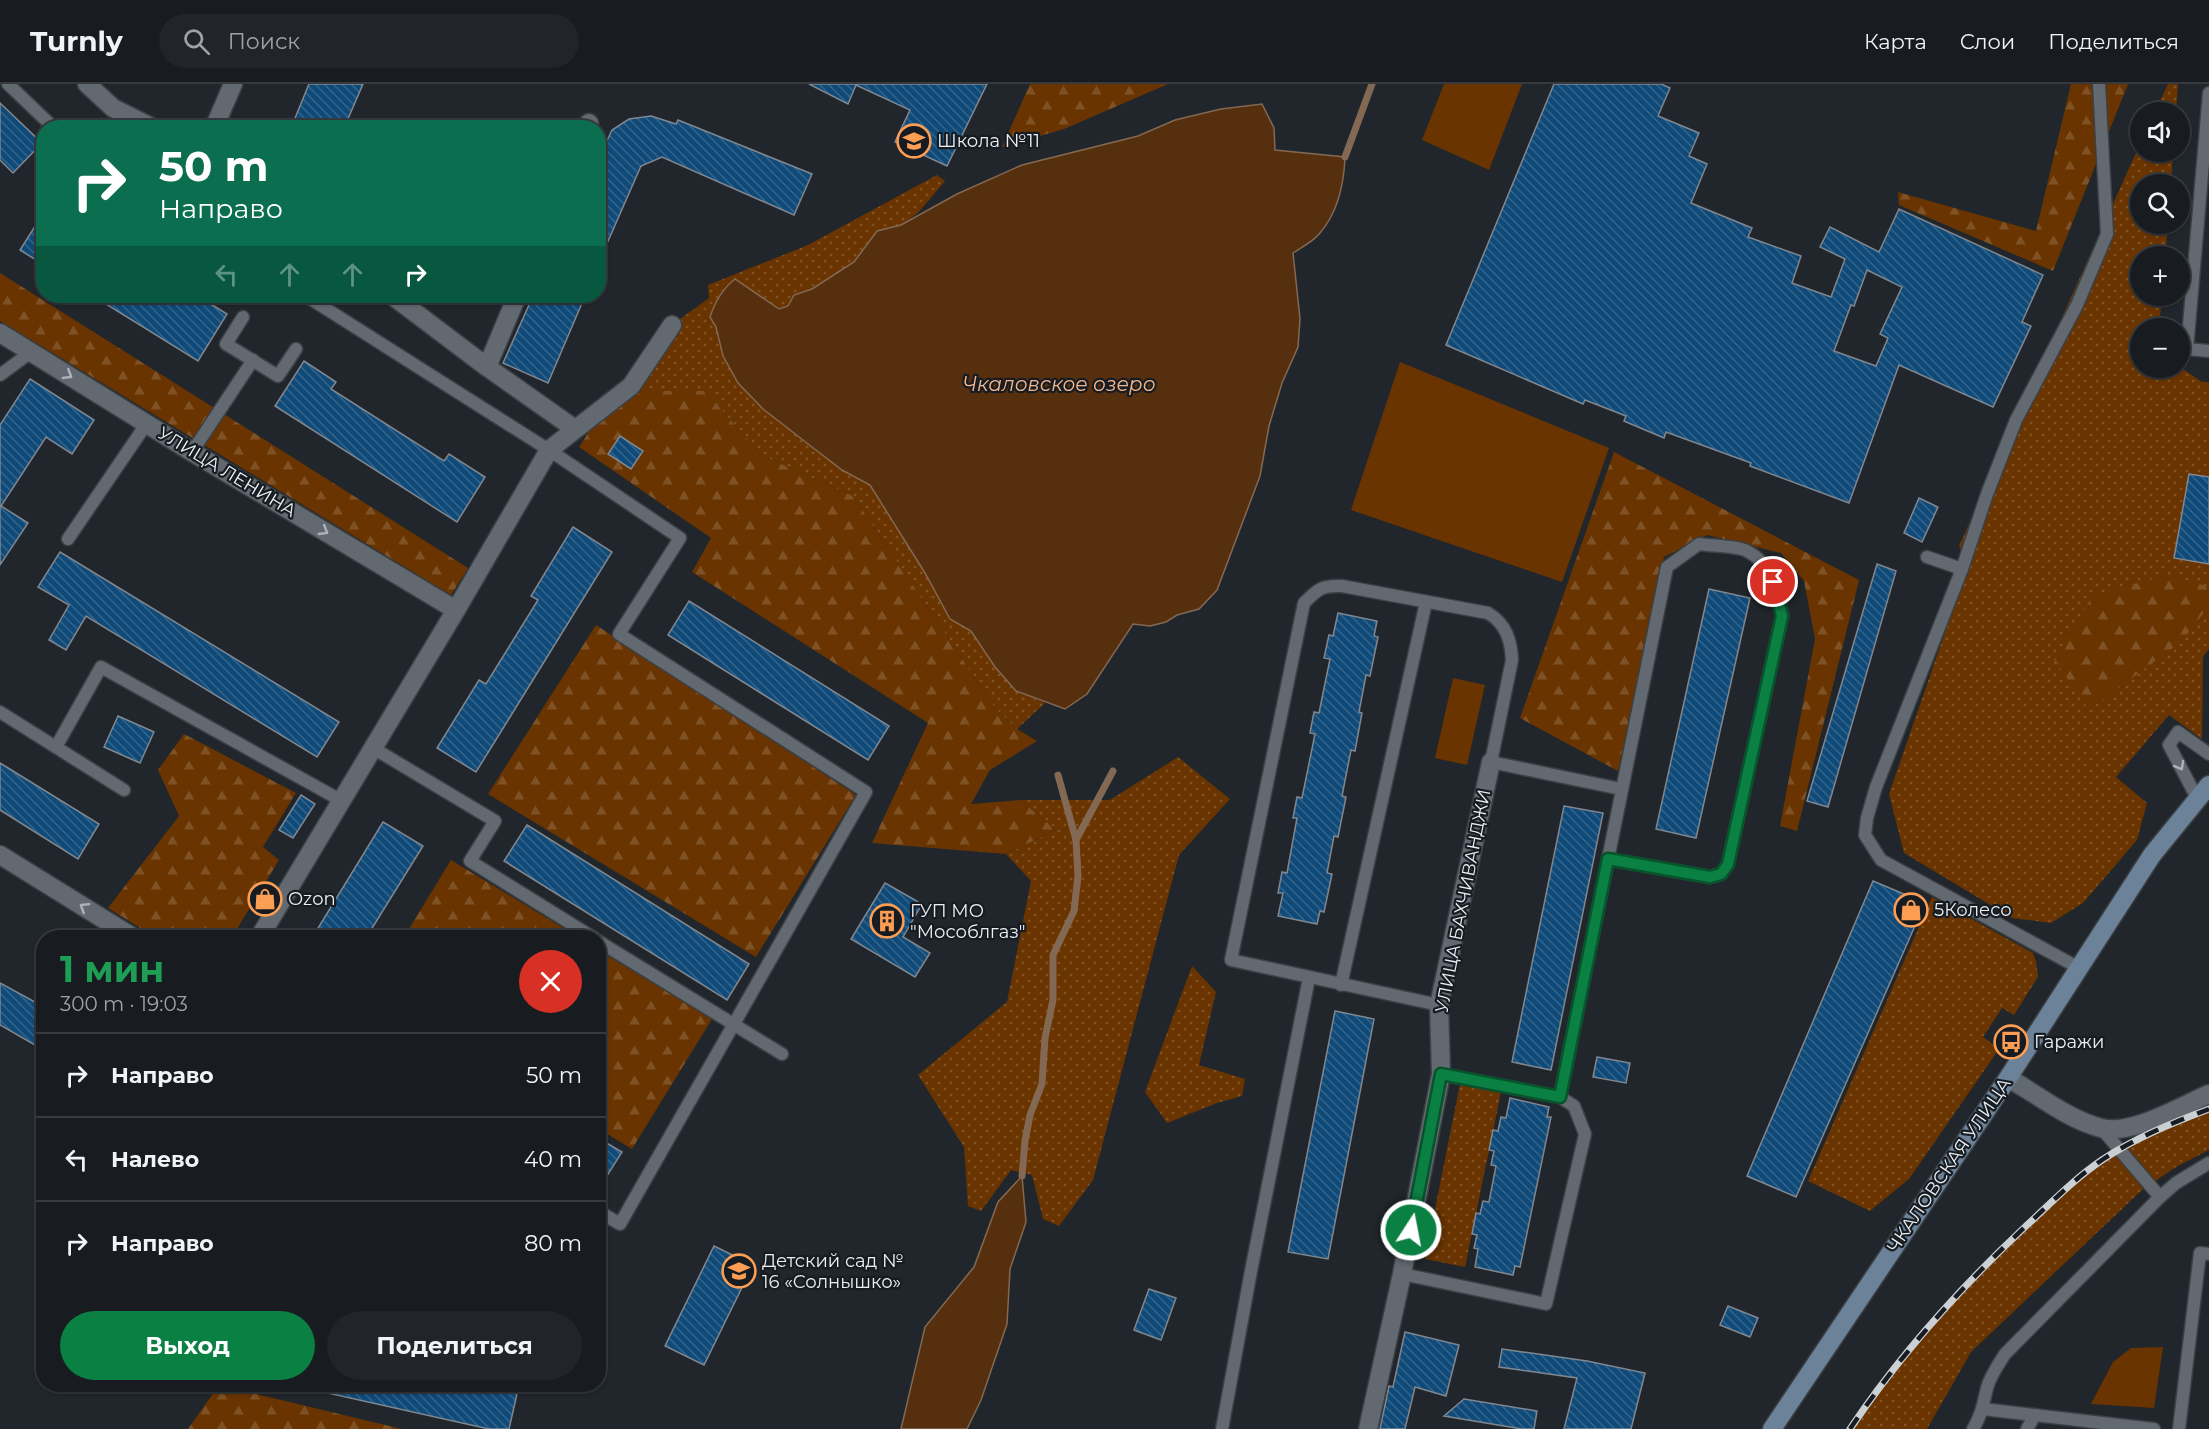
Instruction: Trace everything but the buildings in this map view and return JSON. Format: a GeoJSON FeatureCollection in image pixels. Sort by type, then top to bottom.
{"type":"FeatureCollection","features":[{"type":"Feature","properties":{"kind":"main road","name":"ЧКАЛОВСКАЯ УЛИЦА"},"geometry":{"type":"LineString","coordinates":[[1772,1429],[2008,1078],[2152,855],[2203,791]]}},
{"type":"Feature","properties":{"kind":"street"},"geometry":{"type":"LineString","coordinates":[[87,84],[113,108],[137,120]]}},
{"type":"Feature","properties":{"kind":"street"},"geometry":{"type":"LineString","coordinates":[[217,120],[233,84]]}},
{"type":"Feature","properties":{"kind":"street"},"geometry":{"type":"LineString","coordinates":[[402,303],[575,429]]}},
{"type":"Feature","properties":{"kind":"street"},"geometry":{"type":"LineString","coordinates":[[487,367],[514,303]]}},
{"type":"Feature","properties":{"kind":"street"},"geometry":{"type":"LineString","coordinates":[[264,930],[549,450],[631,386],[672,325]]}},
{"type":"Feature","properties":{"kind":"street","name":"УЛИЦА ЛЕНИНА"},"geometry":{"type":"LineString","coordinates":[[0,333],[192,452],[456,610]]}},
{"type":"Feature","properties":{"kind":"street","name":"УЛИЦА БАХЧИВАНДЖИ"},"geometry":{"type":"LineString","coordinates":[[1368,1429],[1402,1274],[1441,1074],[1438,1005],[1491,762]]}},
{"type":"Feature","properties":{"kind":"street"},"geometry":{"type":"LineString","coordinates":[[0,855],[121,930]]}},
{"type":"Feature","properties":{"kind":"street"},"geometry":{"type":"LineString","coordinates":[[2008,1078],[2073,1116],[2101,1128],[2117,1129],[2138,1125],[2209,1094]]}},
{"type":"Feature","properties":{"kind":"lane"},"geometry":{"type":"LineString","coordinates":[[8,84],[46,120]]}},
{"type":"Feature","properties":{"kind":"lane"},"geometry":{"type":"LineString","coordinates":[[2079,968],[1881,860],[1865,835],[1876,787],[1962,569],[1987,494],[2016,420],[2077,305],[2108,234],[2099,84]]}},
{"type":"Feature","properties":{"kind":"lane"},"geometry":{"type":"LineString","coordinates":[[2209,93],[2187,350],[2209,351]]}},
{"type":"Feature","properties":{"kind":"lane"},"geometry":{"type":"LineString","coordinates":[[317,303],[549,450],[680,538],[619,634],[867,792],[620,1224],[606,1216]]}},
{"type":"Feature","properties":{"kind":"lane"},"geometry":{"type":"LineString","coordinates":[[243,317],[226,344],[278,376],[296,349]]}},
{"type":"Feature","properties":{"kind":"lane"},"geometry":{"type":"LineString","coordinates":[[0,375],[31,352]]}},
{"type":"Feature","properties":{"kind":"lane"},"geometry":{"type":"LineString","coordinates":[[192,452],[253,360]]}},
{"type":"Feature","properties":{"kind":"lane"},"geometry":{"type":"LineString","coordinates":[[68,539],[147,423]]}},
{"type":"Feature","properties":{"kind":"lane"},"geometry":{"type":"LineString","coordinates":[[1560,1097],[1666,567],[1699,544],[1746,550],[1768,568],[1782,616],[1728,864],[1721,874],[1710,877],[1608,859]]}},
{"type":"Feature","properties":{"kind":"lane"},"geometry":{"type":"LineString","coordinates":[[1927,557],[1962,569]]}},
{"type":"Feature","properties":{"kind":"lane"},"geometry":{"type":"LineString","coordinates":[[1438,1005],[1231,960],[1304,603],[1316,591],[1327,585],[1488,613],[1504,627],[1510,642],[1512,660],[1491,762],[1622,789]]}},
{"type":"Feature","properties":{"kind":"lane"},"geometry":{"type":"LineString","coordinates":[[1341,985],[1426,602]]}},
{"type":"Feature","properties":{"kind":"lane"},"geometry":{"type":"LineString","coordinates":[[56,747],[101,667],[342,801]]}},
{"type":"Feature","properties":{"kind":"lane"},"geometry":{"type":"LineString","coordinates":[[0,712],[124,790]]}},
{"type":"Feature","properties":{"kind":"lane"},"geometry":{"type":"LineString","coordinates":[[2203,791],[2169,745],[2178,732],[2209,754]]}},
{"type":"Feature","properties":{"kind":"lane"},"geometry":{"type":"LineString","coordinates":[[373,748],[495,821],[470,861],[581,930]]}},
{"type":"Feature","properties":{"kind":"lane"},"geometry":{"type":"LineString","coordinates":[[606,946],[783,1054]]}},
{"type":"Feature","properties":{"kind":"lane"},"geometry":{"type":"LineString","coordinates":[[1222,1429],[1309,978]]}},
{"type":"Feature","properties":{"kind":"lane"},"geometry":{"type":"LineString","coordinates":[[1402,1274],[1546,1304],[1585,1134],[1574,1106],[1560,1097],[1441,1074]]}},
{"type":"Feature","properties":{"kind":"lane"},"geometry":{"type":"LineString","coordinates":[[2101,1128],[2160,1197]]}},
{"type":"Feature","properties":{"kind":"lane"},"geometry":{"type":"LineString","coordinates":[[1973,1429],[1983,1409],[1987,1388],[1994,1371],[2005,1354],[2160,1197],[2193,1171],[2209,1163]]}},
{"type":"Feature","properties":{"kind":"lane"},"geometry":{"type":"LineString","coordinates":[[2193,1171],[2209,1173]]}},
{"type":"Feature","properties":{"kind":"lane"},"geometry":{"type":"LineString","coordinates":[[2179,1429],[2200,1253],[2209,1254]]}},
{"type":"Feature","properties":{"kind":"lane"},"geometry":{"type":"LineString","coordinates":[[1983,1409],[2154,1429]]}},
{"type":"Feature","properties":{"kind":"lane"},"geometry":{"type":"LineString","coordinates":[[2027,1429],[2035,1415]]}},
{"type":"Feature","properties":{"kind":"green space"},"geometry":{"type":"Polygon","coordinates":[[[1030,84],[1168,84],[1064,129],[1002,147],[1030,84]]]}},
{"type":"Feature","properties":{"kind":"green space"},"geometry":{"type":"Polygon","coordinates":[[[1444,84],[1522,84],[1489,170],[1422,140],[1444,84]]]}},
{"type":"Feature","properties":{"kind":"green space"},"geometry":{"type":"Polygon","coordinates":[[[2071,84],[2128,84],[2053,271],[1899,205],[1898,192],[2036,231],[2071,84]]]}},
{"type":"Feature","properties":{"kind":"green space"},"geometry":{"type":"Polygon","coordinates":[[[2168,84],[2178,84],[2177,102],[2160,102],[2168,84]]]}},
{"type":"Feature","properties":{"kind":"green space"},"geometry":{"type":"Polygon","coordinates":[[[2132,162],[2172,162],[2172,174],[2130,174],[2130,234],[2167,234],[2166,246],[2130,246],[2130,306],[2161,306],[2160,318],[2130,318],[2130,378],[2190,378],[2190,374],[2202,382],[2209,382],[2209,649],[2203,657],[2202,739],[2169,715],[2116,777],[2147,803],[2137,840],[2083,903],[2051,923],[2012,918],[1904,853],[1889,794],[1968,566],[1959,546],[2132,162]]]}},
{"type":"Feature","properties":{"kind":"green space"},"geometry":{"type":"Polygon","coordinates":[[[937,175],[945,181],[918,213],[901,225],[877,231],[854,262],[812,289],[794,295],[789,306],[779,309],[735,280],[725,287],[710,317],[716,327],[723,356],[763,409],[842,470],[870,485],[925,573],[950,619],[971,631],[995,667],[1016,691],[1045,703],[1017,729],[995,708],[853,496],[761,455],[705,391],[635,391],[672,325],[709,298],[708,285],[808,245],[937,175]]]}},
{"type":"Feature","properties":{"kind":"green space"},"geometry":{"type":"Polygon","coordinates":[[[0,273],[36,296],[36,303],[48,303],[468,568],[451,595],[0,321],[0,273]]]}},
{"type":"Feature","properties":{"kind":"green space"},"geometry":{"type":"Polygon","coordinates":[[[1400,362],[1609,448],[1562,582],[1351,510],[1400,362]]]}},
{"type":"Feature","properties":{"kind":"green space"},"geometry":{"type":"Polygon","coordinates":[[[635,391],[705,391],[761,455],[853,496],[995,708],[1017,729],[1037,741],[990,770],[971,804],[1020,800],[1056,830],[1006,854],[872,843],[928,723],[692,572],[711,538],[579,447],[607,403],[635,391]]]}},
{"type":"Feature","properties":{"kind":"green space"},"geometry":{"type":"Polygon","coordinates":[[[1614,452],[1859,580],[1797,831],[1780,826],[1815,639],[1804,581],[1781,553],[1707,535],[1664,557],[1618,771],[1520,718],[1614,452]]]}},
{"type":"Feature","properties":{"kind":"green space"},"geometry":{"type":"Polygon","coordinates":[[[2168,575],[2209,587],[2209,606],[2182,641],[2089,710],[2054,659],[2093,595],[2168,575]]]}},
{"type":"Feature","properties":{"kind":"green space"},"geometry":{"type":"Polygon","coordinates":[[[596,625],[856,795],[756,957],[488,794],[596,625]]]}},
{"type":"Feature","properties":{"kind":"green space"},"geometry":{"type":"Polygon","coordinates":[[[1453,678],[1485,685],[1467,765],[1435,758],[1453,678]]]}},
{"type":"Feature","properties":{"kind":"green space"},"geometry":{"type":"Polygon","coordinates":[[[184,734],[296,793],[263,847],[279,860],[236,930],[144,930],[108,908],[179,816],[158,770],[184,734]]]}},
{"type":"Feature","properties":{"kind":"green space"},"geometry":{"type":"Polygon","coordinates":[[[1178,757],[1230,799],[1179,855],[1093,1180],[1059,1226],[1043,1219],[1032,1175],[1011,1170],[981,1211],[968,1206],[964,1147],[918,1075],[1007,1002],[1031,881],[1006,854],[1056,830],[1020,800],[1110,800],[1178,757]]]}},
{"type":"Feature","properties":{"kind":"green space"},"geometry":{"type":"Polygon","coordinates":[[[451,860],[566,930],[408,930],[451,860]]]}},
{"type":"Feature","properties":{"kind":"green space"},"geometry":{"type":"Polygon","coordinates":[[[1932,897],[2033,953],[2038,977],[2014,1015],[2002,1008],[1983,1037],[1999,1049],[1909,1179],[1870,1211],[1808,1181],[1932,897]]]}},
{"type":"Feature","properties":{"kind":"green space"},"geometry":{"type":"Polygon","coordinates":[[[606,955],[712,1019],[632,1149],[606,1133],[606,955]]]}},
{"type":"Feature","properties":{"kind":"green space"},"geometry":{"type":"Polygon","coordinates":[[[1192,966],[1216,992],[1199,1065],[1245,1079],[1242,1096],[1217,1103],[1167,1123],[1145,1092],[1192,966]]]}},
{"type":"Feature","properties":{"kind":"green space"},"geometry":{"type":"Polygon","coordinates":[[[1460,1084],[1501,1092],[1465,1267],[1425,1259],[1460,1084]]]}},
{"type":"Feature","properties":{"kind":"green space"},"geometry":{"type":"Polygon","coordinates":[[[2209,1109],[2209,1150],[2176,1167],[2142,1190],[1971,1352],[1927,1429],[1850,1429],[1870,1399],[1969,1280],[2073,1182],[2120,1149],[2160,1128],[2209,1109]]]}},
{"type":"Feature","properties":{"kind":"green space"},"geometry":{"type":"Polygon","coordinates":[[[2163,1347],[2154,1408],[2091,1404],[2113,1362],[2131,1348],[2163,1347]]]}},
{"type":"Feature","properties":{"kind":"green space"},"geometry":{"type":"Polygon","coordinates":[[[214,1392],[248,1392],[402,1429],[188,1429],[214,1392]]]}},
{"type":"Feature","properties":{"kind":"water","name":"Чкаловское озеро"},"geometry":{"type":"Polygon","coordinates":[[[1262,104],[1274,128],[1275,150],[1345,157],[1336,207],[1315,239],[1293,253],[1300,319],[1298,347],[1282,383],[1269,426],[1260,476],[1217,590],[1199,609],[1150,626],[1133,624],[1087,694],[1065,709],[1016,691],[995,667],[971,631],[950,619],[925,573],[870,485],[842,470],[812,447],[763,409],[738,383],[723,356],[716,327],[710,317],[714,306],[723,291],[735,279],[779,309],[788,306],[794,295],[812,289],[854,262],[877,231],[901,225],[957,194],[1022,165],[1138,136],[1175,120],[1221,109],[1262,104]]]}},
{"type":"Feature","properties":{"kind":"water"},"geometry":{"type":"Polygon","coordinates":[[[1022,1176],[1026,1222],[1010,1269],[1007,1324],[981,1400],[967,1429],[901,1429],[925,1327],[974,1267],[998,1202],[1022,1176]]]}},
{"type":"Feature","properties":{"kind":"waterway"},"geometry":{"type":"LineString","coordinates":[[1345,157],[1372,84]]}},
{"type":"Feature","properties":{"kind":"waterway"},"geometry":{"type":"LineString","coordinates":[[1076,840],[1113,771]]}},
{"type":"Feature","properties":{"kind":"waterway"},"geometry":{"type":"LineString","coordinates":[[1022,1176],[1030,1115],[1042,1084],[1045,1038],[1053,1000],[1053,955],[1074,911],[1078,876],[1076,840],[1058,775]]}},
{"type":"Feature","properties":{"kind":"railway"},"geometry":{"type":"LineString","coordinates":[[1850,1429],[1889,1375],[1955,1297],[2063,1192],[2092,1167],[2127,1145],[2168,1125],[2209,1109]]}},
{"type":"Feature","properties":{"kind":"place","name":"Школа №11"},"geometry":{"type":"Point","coordinates":[914,141]}},
{"type":"Feature","properties":{"kind":"place","name":"Ozon"},"geometry":{"type":"Point","coordinates":[265,899]}},
{"type":"Feature","properties":{"kind":"place","name":"5Колесо"},"geometry":{"type":"Point","coordinates":[1911,910]}},
{"type":"Feature","properties":{"kind":"place","name":"ГУП МО \"Мособлгаз\""},"geometry":{"type":"Point","coordinates":[887,921]}},
{"type":"Feature","properties":{"kind":"place","name":"Гаражи"},"geometry":{"type":"Point","coordinates":[2011,1042]}},
{"type":"Feature","properties":{"kind":"place","name":"Детский сад № 16 «Солнышко»"},"geometry":{"type":"Point","coordinates":[739,1271]}},
{"type":"Feature","properties":{"kind":"route"},"geometry":{"type":"LineString","coordinates":[[1411,1230],[1441,1074],[1560,1097],[1608,859],[1710,877],[1721,874],[1728,864],[1782,616],[1773,582]]}}]}
